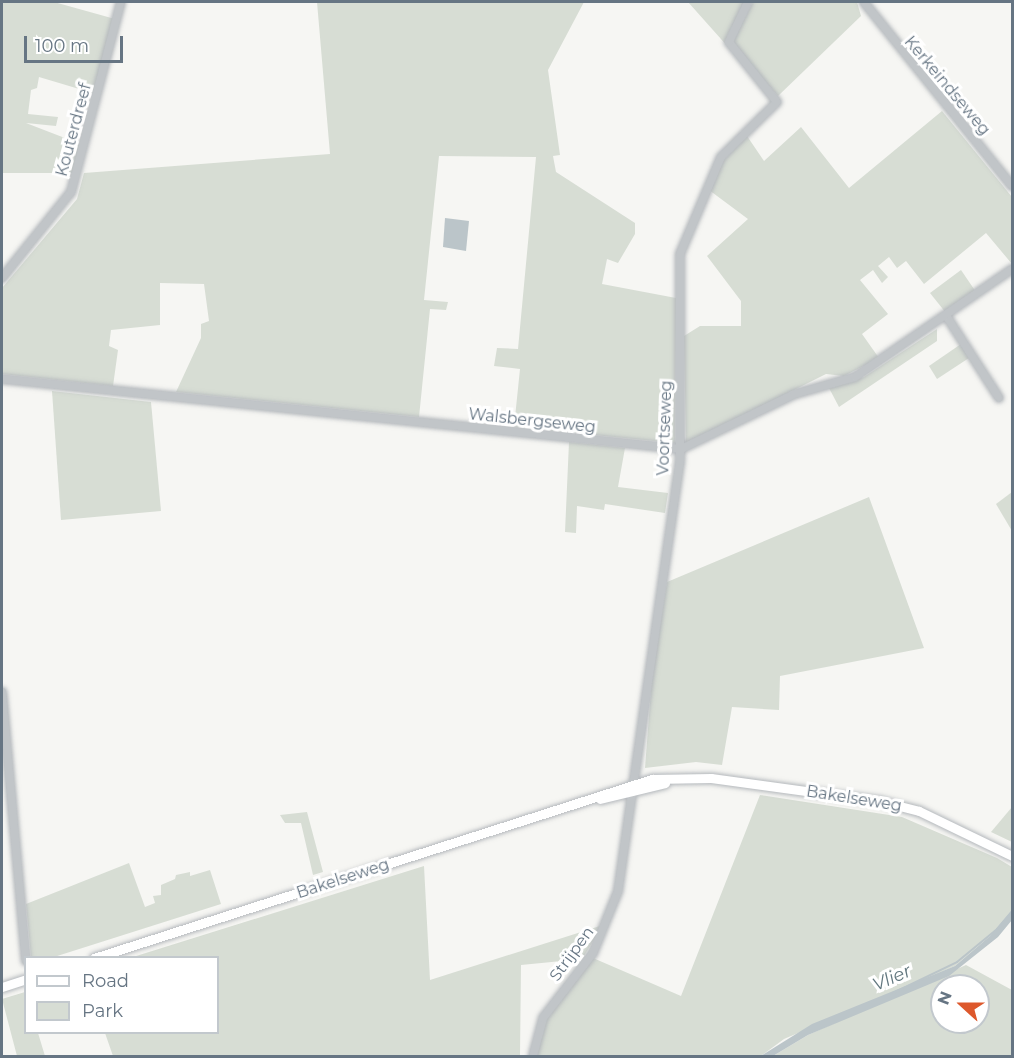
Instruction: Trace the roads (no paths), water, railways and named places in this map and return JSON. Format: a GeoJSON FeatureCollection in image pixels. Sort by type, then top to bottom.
{"type":"FeatureCollection","features":[{"type":"Feature","properties":{"kind":"main road","name":"Bakelseweg"},"geometry":{"type":"LineString","coordinates":[[97,956],[592,800],[634,788],[685,779],[711,778],[880,801],[919,811],[1012,856]]}},
{"type":"Feature","properties":{"kind":"main road"},"geometry":{"type":"LineString","coordinates":[[2,987],[24,980]]}},
{"type":"Feature","properties":{"kind":"street","name":"Kouterdreef"},"geometry":{"type":"LineString","coordinates":[[2,279],[71,192],[121,2]]}},
{"type":"Feature","properties":{"kind":"street","name":"Voortseweg"},"geometry":{"type":"LineString","coordinates":[[634,788],[681,449],[678,272],[683,241],[721,157],[777,102],[729,42],[748,2]]}},
{"type":"Feature","properties":{"kind":"street","name":"Kerkeindseweg"},"geometry":{"type":"LineString","coordinates":[[864,2],[1012,186]]}},
{"type":"Feature","properties":{"kind":"street"},"geometry":{"type":"LineString","coordinates":[[681,449],[795,394],[855,377],[947,318],[1012,269]]}},
{"type":"Feature","properties":{"kind":"street"},"geometry":{"type":"LineString","coordinates":[[947,318],[999,398]]}},
{"type":"Feature","properties":{"kind":"street","name":"Walsbergseweg"},"geometry":{"type":"LineString","coordinates":[[2,379],[681,449]]}},
{"type":"Feature","properties":{"kind":"street"},"geometry":{"type":"LineString","coordinates":[[2,692],[26,956]]}},
{"type":"Feature","properties":{"kind":"street","name":"Strijpen"},"geometry":{"type":"LineString","coordinates":[[533,1056],[543,1018],[593,953],[611,916],[634,788]]}},
{"type":"Feature","properties":{"kind":"waterway","name":"Vlier"},"geometry":{"type":"LineString","coordinates":[[893,993],[957,962],[997,929],[1012,911]]}}]}
